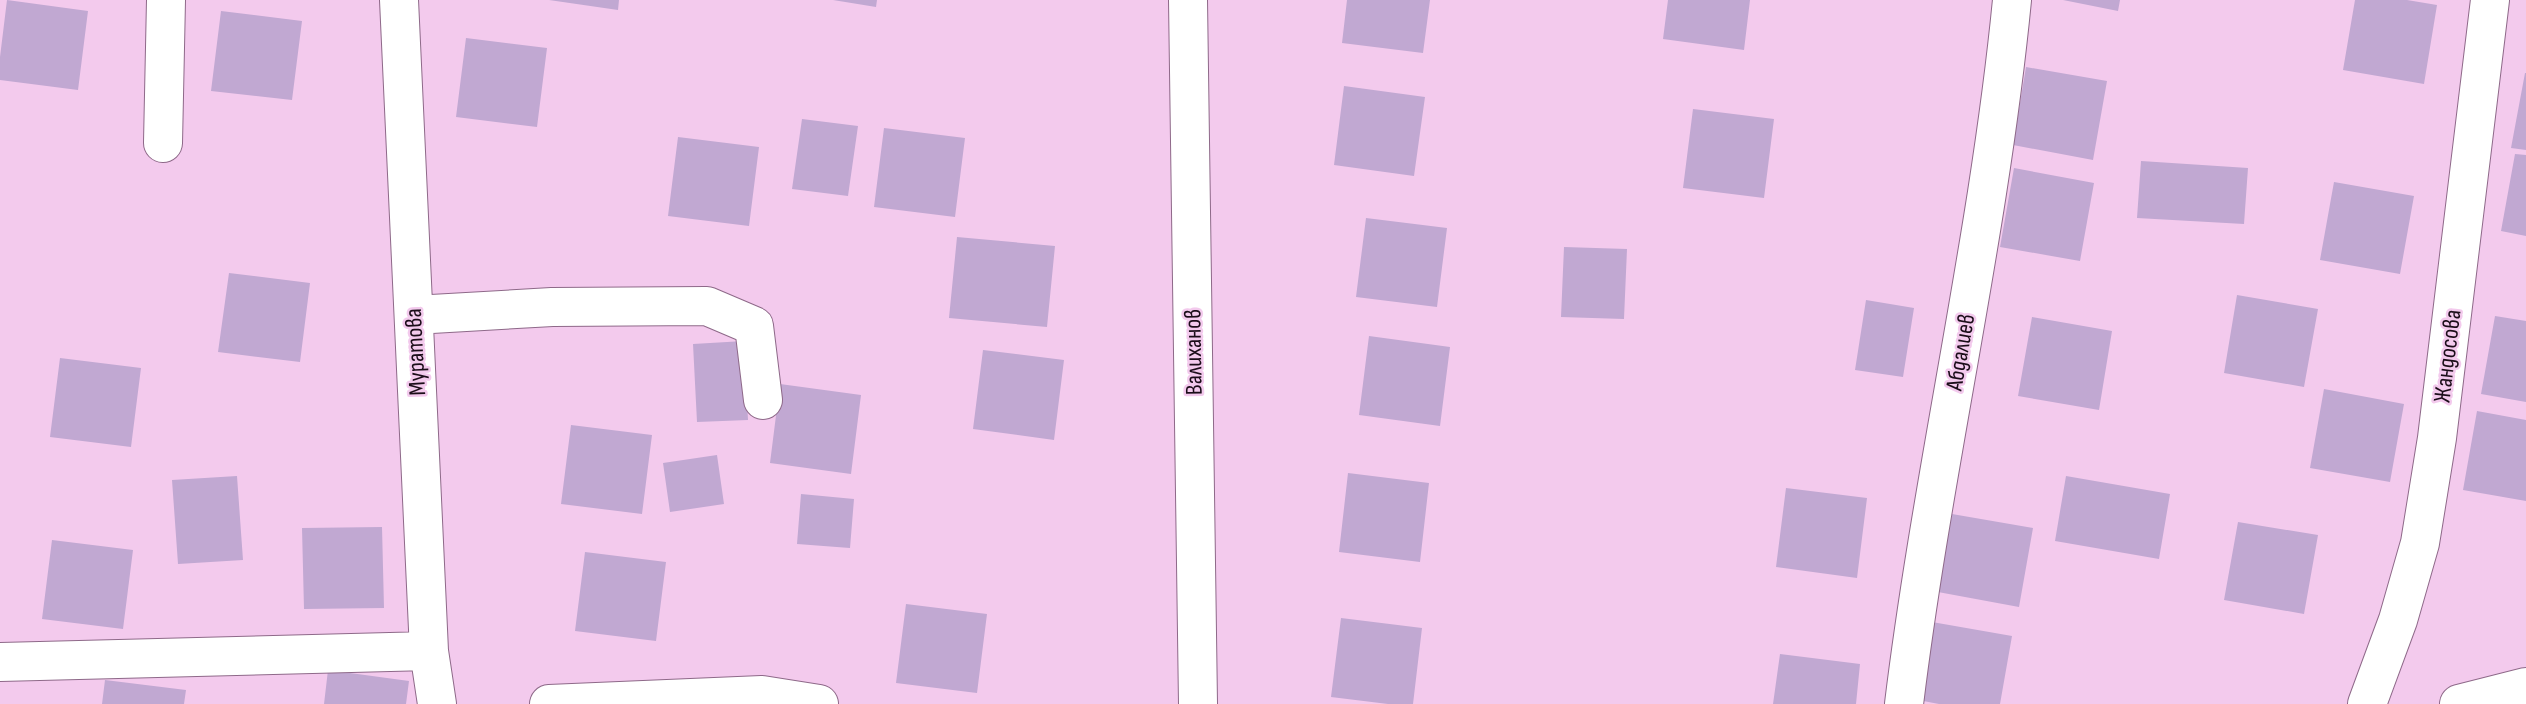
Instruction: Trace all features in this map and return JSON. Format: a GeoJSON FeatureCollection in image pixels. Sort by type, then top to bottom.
{"type":"FeatureCollection","features":[{"type":"Feature","properties":{"kind":"street"},"geometry":{"type":"LineString","coordinates":[[163,143],[166,0]]}},
{"type":"Feature","properties":{"kind":"street","name":"Муратова"},"geometry":{"type":"LineString","coordinates":[[399,0],[429,651],[437,704]]}},
{"type":"Feature","properties":{"kind":"street","name":"Валиханов"},"geometry":{"type":"LineString","coordinates":[[1188,0],[1198,704]]}},
{"type":"Feature","properties":{"kind":"street","name":"Абдалиев"},"geometry":{"type":"LineString","coordinates":[[1904,704],[1917,595],[2005,74],[2012,0]]}},
{"type":"Feature","properties":{"kind":"street","name":"Жандосова"},"geometry":{"type":"LineString","coordinates":[[2367,704],[2398,620],[2420,543],[2437,438],[2490,0]]}},
{"type":"Feature","properties":{"kind":"street"},"geometry":{"type":"LineString","coordinates":[[414,316],[552,307],[706,306],[754,326],[763,400]]}},
{"type":"Feature","properties":{"kind":"street"},"geometry":{"type":"LineString","coordinates":[[0,662],[429,651]]}},
{"type":"Feature","properties":{"kind":"street"},"geometry":{"type":"LineString","coordinates":[[2459,704],[2526,687]]}},
{"type":"Feature","properties":{"kind":"street"},"geometry":{"type":"LineString","coordinates":[[548,704],[762,695],[819,704]]}},
{"type":"Feature","properties":{"kind":"building"},"geometry":{"type":"Polygon","coordinates":[[[7,0],[88,11],[78,90],[0,80],[7,0]]]}},
{"type":"Feature","properties":{"kind":"building"},"geometry":{"type":"Polygon","coordinates":[[[549,0],[619,0],[618,10],[549,0]]]}},
{"type":"Feature","properties":{"kind":"building"},"geometry":{"type":"Polygon","coordinates":[[[833,0],[877,0],[876,7],[833,0]]]}},
{"type":"Feature","properties":{"kind":"building"},"geometry":{"type":"Polygon","coordinates":[[[1347,0],[1430,0],[1423,53],[1342,43],[1347,0]]]}},
{"type":"Feature","properties":{"kind":"building"},"geometry":{"type":"Polygon","coordinates":[[[1668,0],[1750,0],[1744,50],[1663,39],[1668,0]]]}},
{"type":"Feature","properties":{"kind":"building"},"geometry":{"type":"Polygon","coordinates":[[[2063,0],[2120,0],[2118,11],[2063,0]]]}},
{"type":"Feature","properties":{"kind":"building"},"geometry":{"type":"Polygon","coordinates":[[[2355,0],[2407,0],[2437,5],[2424,84],[2343,70],[2355,0]]]}},
{"type":"Feature","properties":{"kind":"building"},"geometry":{"type":"Polygon","coordinates":[[[221,11],[302,21],[292,100],[211,91],[221,11]]]}},
{"type":"Feature","properties":{"kind":"building"},"geometry":{"type":"Polygon","coordinates":[[[466,38],[547,48],[537,127],[456,117],[466,38]]]}},
{"type":"Feature","properties":{"kind":"building"},"geometry":{"type":"Polygon","coordinates":[[[2026,67],[2107,81],[2093,160],[2013,145],[2026,67]]]}},
{"type":"Feature","properties":{"kind":"building"},"geometry":{"type":"Polygon","coordinates":[[[2526,73],[2526,150],[2511,148],[2526,73]]]}},
{"type":"Feature","properties":{"kind":"building"},"geometry":{"type":"Polygon","coordinates":[[[1344,86],[1425,97],[1414,176],[1334,165],[1344,86]]]}},
{"type":"Feature","properties":{"kind":"building"},"geometry":{"type":"Polygon","coordinates":[[[1693,109],[1774,119],[1764,198],[1683,188],[1693,109]]]}},
{"type":"Feature","properties":{"kind":"building"},"geometry":{"type":"Polygon","coordinates":[[[802,119],[858,126],[848,196],[792,189],[802,119]]]}},
{"type":"Feature","properties":{"kind":"building"},"geometry":{"type":"Polygon","coordinates":[[[884,128],[965,138],[955,217],[874,207],[884,128]]]}},
{"type":"Feature","properties":{"kind":"building"},"geometry":{"type":"Polygon","coordinates":[[[678,137],[759,147],[749,226],[668,216],[678,137]]]}},
{"type":"Feature","properties":{"kind":"building"},"geometry":{"type":"Polygon","coordinates":[[[2515,154],[2526,155],[2526,236],[2501,231],[2515,154]]]}},
{"type":"Feature","properties":{"kind":"building"},"geometry":{"type":"Polygon","coordinates":[[[2141,161],[2248,168],[2244,224],[2137,218],[2141,161]]]}},
{"type":"Feature","properties":{"kind":"building"},"geometry":{"type":"Polygon","coordinates":[[[2014,168],[2094,183],[2080,261],[2000,247],[2014,168]]]}},
{"type":"Feature","properties":{"kind":"building"},"geometry":{"type":"Polygon","coordinates":[[[2334,182],[2414,196],[2400,274],[2320,260],[2334,182]]]}},
{"type":"Feature","properties":{"kind":"building"},"geometry":{"type":"Polygon","coordinates":[[[1366,218],[1447,228],[1437,307],[1356,297],[1366,218]]]}},
{"type":"Feature","properties":{"kind":"building"},"geometry":{"type":"Polygon","coordinates":[[[957,237],[1055,246],[1047,327],[949,318],[957,237]]]}},
{"type":"Feature","properties":{"kind":"building"},"geometry":{"type":"Polygon","coordinates":[[[1564,247],[1627,249],[1624,319],[1561,317],[1564,247]]]}},
{"type":"Feature","properties":{"kind":"building"},"geometry":{"type":"Polygon","coordinates":[[[229,273],[310,283],[300,362],[218,352],[229,273]]]}},
{"type":"Feature","properties":{"kind":"building"},"geometry":{"type":"Polygon","coordinates":[[[2237,295],[2318,309],[2304,387],[2224,373],[2237,295]]]}},
{"type":"Feature","properties":{"kind":"building"},"geometry":{"type":"Polygon","coordinates":[[[1866,300],[1914,308],[1903,377],[1855,370],[1866,300]]]}},
{"type":"Feature","properties":{"kind":"building"},"geometry":{"type":"Polygon","coordinates":[[[2495,316],[2526,321],[2526,402],[2481,394],[2495,316]]]}},
{"type":"Feature","properties":{"kind":"building"},"geometry":{"type":"Polygon","coordinates":[[[2032,317],[2112,331],[2099,410],[2018,396],[2032,317]]]}},
{"type":"Feature","properties":{"kind":"building"},"geometry":{"type":"Polygon","coordinates":[[[1369,336],[1450,347],[1440,426],[1359,415],[1369,336]]]}},
{"type":"Feature","properties":{"kind":"building"},"geometry":{"type":"Polygon","coordinates":[[[744,341],[748,420],[697,422],[693,344],[744,341]]]}},
{"type":"Feature","properties":{"kind":"building"},"geometry":{"type":"Polygon","coordinates":[[[983,350],[1064,360],[1054,440],[973,429],[983,350]]]}},
{"type":"Feature","properties":{"kind":"building"},"geometry":{"type":"Polygon","coordinates":[[[60,358],[141,368],[131,447],[50,437],[60,358]]]}},
{"type":"Feature","properties":{"kind":"building"},"geometry":{"type":"Polygon","coordinates":[[[780,384],[861,395],[851,474],[770,463],[780,384]]]}},
{"type":"Feature","properties":{"kind":"building"},"geometry":{"type":"Polygon","coordinates":[[[2324,389],[2404,404],[2390,482],[2310,468],[2324,389]]]}},
{"type":"Feature","properties":{"kind":"building"},"geometry":{"type":"Polygon","coordinates":[[[2477,411],[2526,420],[2526,501],[2463,490],[2477,411]]]}},
{"type":"Feature","properties":{"kind":"building"},"geometry":{"type":"Polygon","coordinates":[[[571,425],[652,435],[642,514],[561,504],[571,425]]]}},
{"type":"Feature","properties":{"kind":"building"},"geometry":{"type":"Polygon","coordinates":[[[717,455],[724,504],[670,512],[663,463],[717,455]]]}},
{"type":"Feature","properties":{"kind":"building"},"geometry":{"type":"Polygon","coordinates":[[[1348,473],[1429,483],[1420,562],[1339,552],[1348,473]]]}},
{"type":"Feature","properties":{"kind":"building"},"geometry":{"type":"Polygon","coordinates":[[[237,476],[243,560],[178,564],[172,480],[237,476]]]}},
{"type":"Feature","properties":{"kind":"building"},"geometry":{"type":"Polygon","coordinates":[[[2066,476],[2170,494],[2159,559],[2055,541],[2066,476]]]}},
{"type":"Feature","properties":{"kind":"building"},"geometry":{"type":"Polygon","coordinates":[[[1786,488],[1867,498],[1857,578],[1776,567],[1786,488]]]}},
{"type":"Feature","properties":{"kind":"building"},"geometry":{"type":"Polygon","coordinates":[[[801,494],[854,499],[850,548],[797,544],[801,494]]]}},
{"type":"Feature","properties":{"kind":"building"},"geometry":{"type":"Polygon","coordinates":[[[1952,514],[2033,528],[2019,607],[1938,592],[1952,514]]]}},
{"type":"Feature","properties":{"kind":"building"},"geometry":{"type":"Polygon","coordinates":[[[2238,522],[2318,535],[2304,614],[2224,600],[2238,522]]]}},
{"type":"Feature","properties":{"kind":"building"},"geometry":{"type":"Polygon","coordinates":[[[382,527],[384,608],[304,609],[302,528],[382,527]]]}},
{"type":"Feature","properties":{"kind":"building"},"geometry":{"type":"Polygon","coordinates":[[[52,540],[133,550],[123,629],[42,619],[52,540]]]}},
{"type":"Feature","properties":{"kind":"building"},"geometry":{"type":"Polygon","coordinates":[[[585,552],[666,562],[656,641],[575,631],[585,552]]]}},
{"type":"Feature","properties":{"kind":"building"},"geometry":{"type":"Polygon","coordinates":[[[906,604],[987,614],[977,693],[896,683],[906,604]]]}},
{"type":"Feature","properties":{"kind":"building"},"geometry":{"type":"Polygon","coordinates":[[[1341,618],[1422,628],[1413,704],[1388,704],[1331,697],[1341,618]]]}},
{"type":"Feature","properties":{"kind":"building"},"geometry":{"type":"Polygon","coordinates":[[[1932,622],[2012,636],[2000,704],[1939,704],[1918,700],[1932,622]]]}},
{"type":"Feature","properties":{"kind":"building"},"geometry":{"type":"Polygon","coordinates":[[[1780,654],[1860,664],[1856,704],[1773,704],[1780,654]]]}},
{"type":"Feature","properties":{"kind":"building"},"geometry":{"type":"Polygon","coordinates":[[[328,670],[409,681],[406,704],[324,704],[328,670]]]}},
{"type":"Feature","properties":{"kind":"building"},"geometry":{"type":"Polygon","coordinates":[[[105,680],[186,690],[184,704],[102,704],[105,680]]]}}]}
